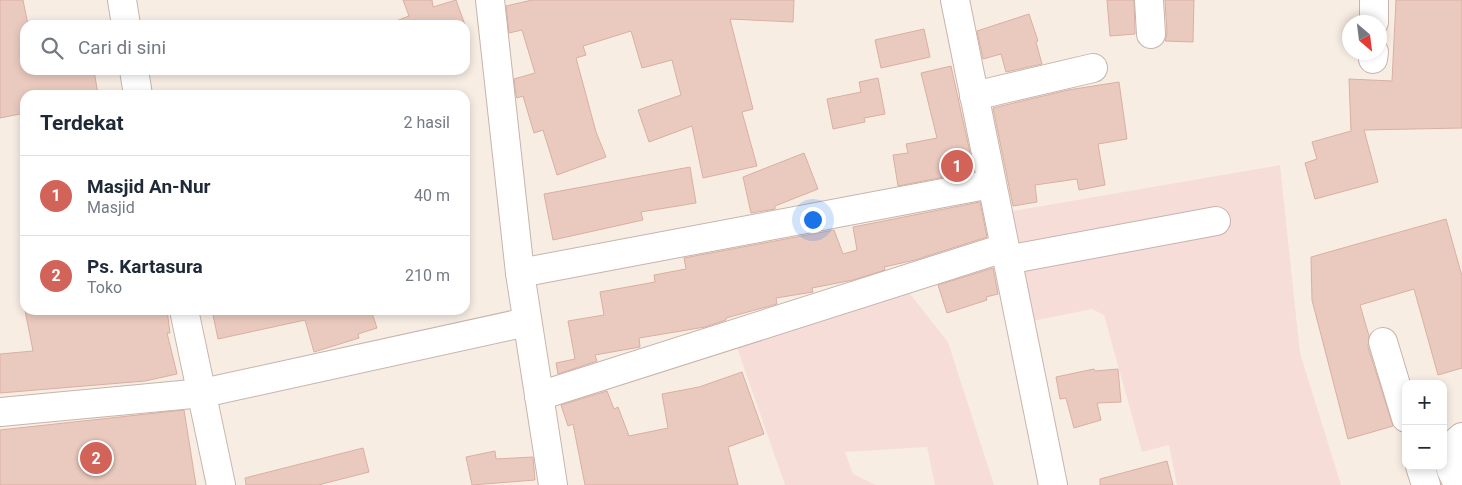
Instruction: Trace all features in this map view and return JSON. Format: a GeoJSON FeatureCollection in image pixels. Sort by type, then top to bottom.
{"type":"FeatureCollection","features":[{"type":"Feature","properties":{"kind":"street"},"geometry":{"type":"LineString","coordinates":[[122,0],[125,20]]}},
{"type":"Feature","properties":{"kind":"street"},"geometry":{"type":"LineString","coordinates":[[490,0],[520,274],[553,485]]}},
{"type":"Feature","properties":{"kind":"street"},"geometry":{"type":"LineString","coordinates":[[955,0],[1053,485]]}},
{"type":"Feature","properties":{"kind":"street"},"geometry":{"type":"LineString","coordinates":[[1149,0],[1151,34]]}},
{"type":"Feature","properties":{"kind":"street"},"geometry":{"type":"LineString","coordinates":[[1374,0],[1374,15]]}},
{"type":"Feature","properties":{"kind":"street"},"geometry":{"type":"LineString","coordinates":[[974,96],[1093,68]]}},
{"type":"Feature","properties":{"kind":"street"},"geometry":{"type":"LineString","coordinates":[[135,75],[137,90]]}},
{"type":"Feature","properties":{"kind":"street"},"geometry":{"type":"LineString","coordinates":[[520,274],[991,184]]}},
{"type":"Feature","properties":{"kind":"street"},"geometry":{"type":"LineString","coordinates":[[539,396],[1006,254],[1216,221]]}},
{"type":"Feature","properties":{"kind":"street"},"geometry":{"type":"LineString","coordinates":[[185,315],[221,485]]}},
{"type":"Feature","properties":{"kind":"street"},"geometry":{"type":"LineString","coordinates":[[0,412],[203,393],[527,322]]}},
{"type":"Feature","properties":{"kind":"street"},"geometry":{"type":"LineString","coordinates":[[1383,342],[1402,405]]}},
{"type":"Feature","properties":{"kind":"street"},"geometry":{"type":"LineString","coordinates":[[1459,485],[1447,460],[1451,446],[1462,436]]}},
{"type":"Feature","properties":{"kind":"street"},"geometry":{"type":"LineString","coordinates":[[1421,470],[1426,485]]}},
{"type":"Feature","properties":{"kind":"shaded area"},"geometry":{"type":"Polygon","coordinates":[[[1280,165],[1300,353],[1341,485],[1177,485],[1169,445],[1142,452],[1104,315],[1092,309],[1018,324],[995,214],[1280,165]]]}},
{"type":"Feature","properties":{"kind":"shaded area"},"geometry":{"type":"Polygon","coordinates":[[[907,290],[948,342],[994,485],[935,485],[927,447],[845,452],[853,474],[876,485],[785,485],[734,339],[907,290]]]}},
{"type":"Feature","properties":{"kind":"building"},"geometry":{"type":"Polygon","coordinates":[[[0,0],[23,0],[27,20],[20,20],[20,75],[95,75],[97,90],[20,90],[20,114],[0,118],[0,0]]]}},
{"type":"Feature","properties":{"kind":"building"},"geometry":{"type":"Polygon","coordinates":[[[403,0],[432,0],[433,7],[456,0],[463,20],[399,20],[409,16],[403,0]]]}},
{"type":"Feature","properties":{"kind":"building"},"geometry":{"type":"Polygon","coordinates":[[[532,0],[794,0],[793,22],[730,19],[753,109],[742,112],[757,166],[703,178],[692,126],[649,142],[638,110],[681,95],[672,60],[642,68],[631,31],[583,46],[586,55],[576,58],[596,132],[606,157],[557,175],[543,130],[534,133],[523,96],[517,98],[516,95],[514,79],[535,73],[522,30],[509,33],[506,6],[532,0]]]}},
{"type":"Feature","properties":{"kind":"building"},"geometry":{"type":"Polygon","coordinates":[[[1107,0],[1134,0],[1135,34],[1110,36],[1107,0]]]}},
{"type":"Feature","properties":{"kind":"building"},"geometry":{"type":"Polygon","coordinates":[[[1165,0],[1194,0],[1193,42],[1165,41],[1167,33],[1165,0]]]}},
{"type":"Feature","properties":{"kind":"building"},"geometry":{"type":"Polygon","coordinates":[[[1396,0],[1462,0],[1462,128],[1364,130],[1378,182],[1315,199],[1305,163],[1317,159],[1312,142],[1351,131],[1349,79],[1392,81],[1396,0]]]}},
{"type":"Feature","properties":{"kind":"building"},"geometry":{"type":"Polygon","coordinates":[[[1029,14],[1038,41],[1036,42],[1042,64],[1006,72],[1001,54],[983,59],[977,31],[1029,14]]]}},
{"type":"Feature","properties":{"kind":"building"},"geometry":{"type":"Polygon","coordinates":[[[924,29],[930,57],[881,68],[875,40],[924,29]]]}},
{"type":"Feature","properties":{"kind":"building"},"geometry":{"type":"Polygon","coordinates":[[[951,66],[974,171],[898,186],[893,155],[908,153],[906,144],[937,138],[921,73],[951,66]]]}},
{"type":"Feature","properties":{"kind":"building"},"geometry":{"type":"Polygon","coordinates":[[[878,78],[885,114],[864,118],[865,122],[833,129],[827,99],[861,92],[859,82],[878,78]]]}},
{"type":"Feature","properties":{"kind":"building"},"geometry":{"type":"Polygon","coordinates":[[[1119,82],[1127,139],[1098,144],[1105,185],[1079,190],[1077,179],[1035,185],[1037,202],[1013,206],[993,108],[1068,90],[1119,82]]]}},
{"type":"Feature","properties":{"kind":"building"},"geometry":{"type":"Polygon","coordinates":[[[804,153],[818,189],[775,206],[775,209],[751,213],[743,177],[804,153]]]}},
{"type":"Feature","properties":{"kind":"building"},"geometry":{"type":"Polygon","coordinates":[[[690,167],[696,203],[641,212],[643,220],[553,240],[544,194],[690,167]]]}},
{"type":"Feature","properties":{"kind":"building"},"geometry":{"type":"Polygon","coordinates":[[[980,202],[987,237],[915,260],[884,267],[885,270],[853,280],[812,288],[813,292],[776,298],[777,304],[726,318],[726,320],[705,327],[639,338],[640,347],[595,355],[597,361],[558,374],[556,363],[575,359],[568,321],[604,315],[600,292],[655,282],[654,275],[686,269],[684,258],[834,230],[843,254],[857,250],[853,227],[980,202]]]}},
{"type":"Feature","properties":{"kind":"building"},"geometry":{"type":"Polygon","coordinates":[[[1446,219],[1462,276],[1462,368],[1438,375],[1414,289],[1360,305],[1369,336],[1368,347],[1393,426],[1348,439],[1312,300],[1311,257],[1446,219]]]}},
{"type":"Feature","properties":{"kind":"building"},"geometry":{"type":"Polygon","coordinates":[[[993,268],[998,294],[986,297],[987,300],[947,313],[938,285],[993,268]]]}},
{"type":"Feature","properties":{"kind":"building"},"geometry":{"type":"Polygon","coordinates":[[[26,315],[168,315],[170,333],[167,333],[177,374],[145,381],[0,393],[0,354],[33,351],[26,315]]]}},
{"type":"Feature","properties":{"kind":"building"},"geometry":{"type":"Polygon","coordinates":[[[213,315],[373,315],[377,328],[358,334],[359,338],[314,352],[305,320],[218,339],[213,315]]]}},
{"type":"Feature","properties":{"kind":"building"},"geometry":{"type":"Polygon","coordinates":[[[1094,369],[1095,371],[1118,369],[1121,402],[1097,403],[1101,420],[1074,428],[1066,398],[1060,399],[1056,377],[1094,369]]]}},
{"type":"Feature","properties":{"kind":"building"},"geometry":{"type":"Polygon","coordinates":[[[742,372],[764,434],[728,447],[738,485],[585,485],[573,424],[568,426],[561,405],[607,391],[614,409],[618,407],[629,436],[668,428],[662,394],[699,387],[742,372]]]}},
{"type":"Feature","properties":{"kind":"building"},"geometry":{"type":"Polygon","coordinates":[[[184,410],[196,485],[0,485],[0,430],[184,410]]]}},
{"type":"Feature","properties":{"kind":"building"},"geometry":{"type":"Polygon","coordinates":[[[363,448],[369,472],[318,485],[246,485],[245,478],[363,448]]]}},
{"type":"Feature","properties":{"kind":"building"},"geometry":{"type":"Polygon","coordinates":[[[495,451],[496,459],[533,457],[535,480],[472,485],[466,457],[495,451]]]}},
{"type":"Feature","properties":{"kind":"building"},"geometry":{"type":"Polygon","coordinates":[[[1167,461],[1173,485],[1100,485],[1100,479],[1167,461]]]}},
{"type":"Feature","properties":{"kind":"place","name":"Masjid An-Nur"},"geometry":{"type":"Point","coordinates":[957,166]}},
{"type":"Feature","properties":{"kind":"place","name":"Ps. Kartasura"},"geometry":{"type":"Point","coordinates":[96,458]}}]}
